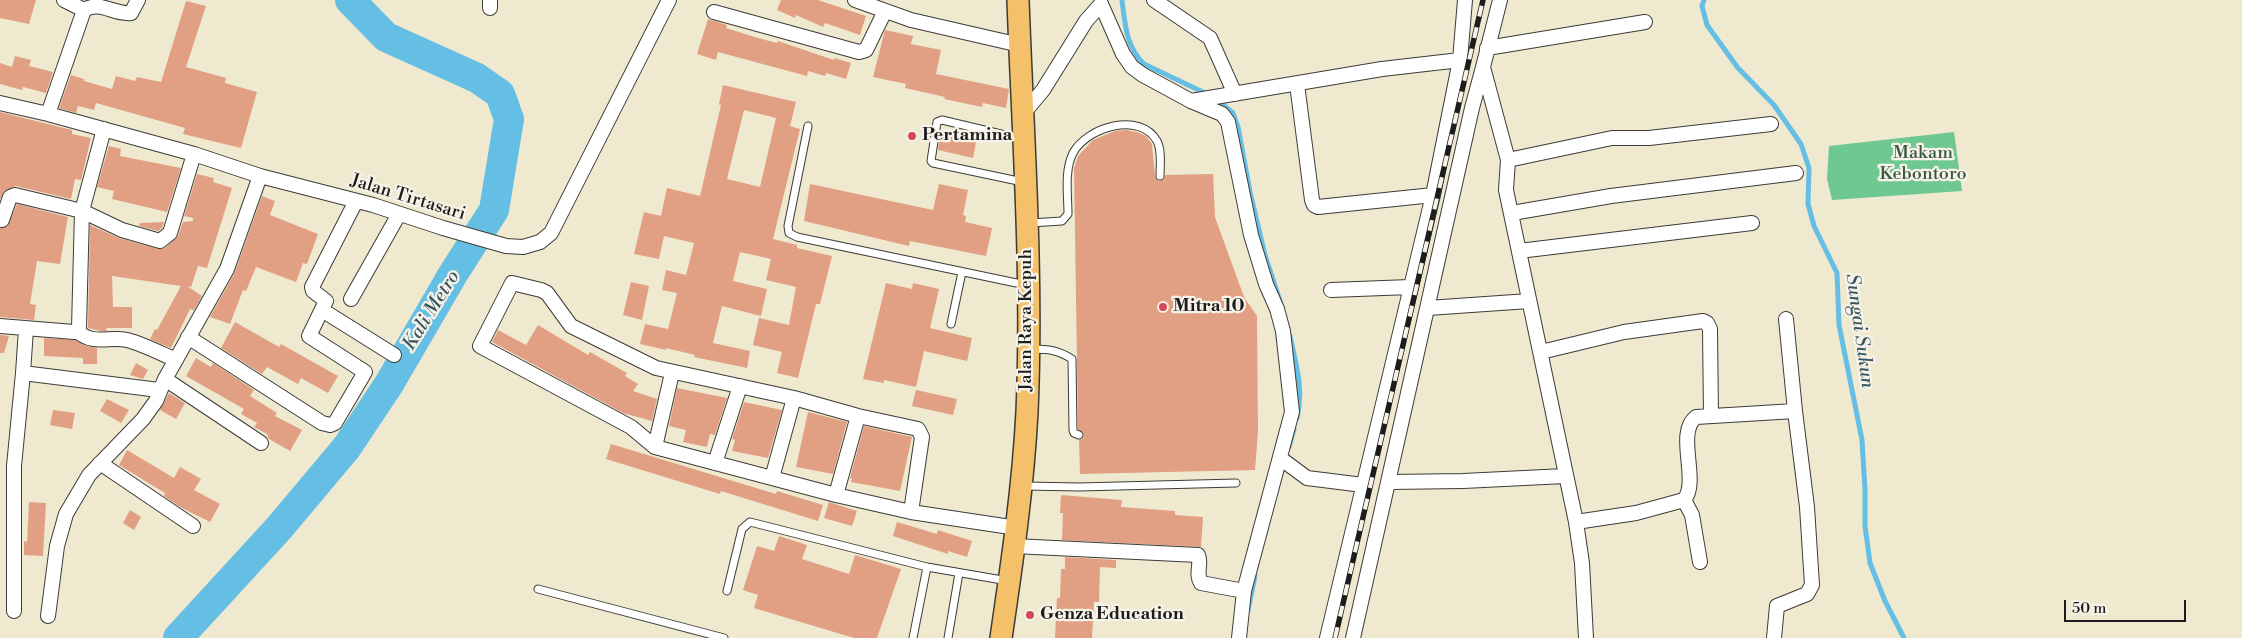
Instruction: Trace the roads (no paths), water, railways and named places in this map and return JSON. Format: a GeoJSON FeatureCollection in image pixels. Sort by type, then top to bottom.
{"type":"FeatureCollection","features":[{"type":"Feature","properties":{"kind":"main road","name":"Jalan Raya Kepuh"},"geometry":{"type":"LineString","coordinates":[[1000,638],[1010,581],[1022,486],[1029,348],[1028,223],[1018,0]]}},
{"type":"Feature","properties":{"kind":"street"},"geometry":{"type":"LineString","coordinates":[[64,0],[84,10],[100,4],[126,14],[131,13],[138,0]]}},
{"type":"Feature","properties":{"kind":"street","name":"Jalan Tirtasari"},"geometry":{"type":"LineString","coordinates":[[0,104],[48,114],[194,154],[260,176],[356,201],[506,246],[523,247],[540,242],[551,233],[669,0]]}},
{"type":"Feature","properties":{"kind":"street"},"geometry":{"type":"LineString","coordinates":[[855,0],[878,6],[911,20],[1020,45]]}},
{"type":"Feature","properties":{"kind":"street"},"geometry":{"type":"LineString","coordinates":[[1154,0],[1210,38],[1231,95]]}},
{"type":"Feature","properties":{"kind":"street"},"geometry":{"type":"LineString","coordinates":[[1327,638],[1433,194],[1460,60],[1466,0]]}},
{"type":"Feature","properties":{"kind":"street"},"geometry":{"type":"LineString","coordinates":[[1353,638],[1390,482],[1472,108],[1500,0]]}},
{"type":"Feature","properties":{"kind":"street"},"geometry":{"type":"LineString","coordinates":[[1023,114],[1043,90],[1086,21],[1103,2],[1123,54],[1132,67],[1143,75],[1222,114],[1228,122],[1251,235],[1283,331],[1292,412],[1284,461],[1244,591],[1239,638]]}},
{"type":"Feature","properties":{"kind":"street"},"geometry":{"type":"LineString","coordinates":[[714,12],[859,52],[866,50],[870,44],[878,6]]}},
{"type":"Feature","properties":{"kind":"street"},"geometry":{"type":"LineString","coordinates":[[48,114],[84,10]]}},
{"type":"Feature","properties":{"kind":"street"},"geometry":{"type":"LineString","coordinates":[[1487,48],[1645,22]]}},
{"type":"Feature","properties":{"kind":"street"},"geometry":{"type":"LineString","coordinates":[[1191,100],[1418,64],[1460,60]]}},
{"type":"Feature","properties":{"kind":"street"},"geometry":{"type":"LineString","coordinates":[[1483,67],[1508,160],[1506,190],[1576,522],[1582,563],[1586,638]]}},
{"type":"Feature","properties":{"kind":"street"},"geometry":{"type":"LineString","coordinates":[[1297,84],[1314,205],[1318,207],[1433,194]]}},
{"type":"Feature","properties":{"kind":"street"},"geometry":{"type":"LineString","coordinates":[[1508,160],[1612,138],[1649,138],[1771,124]]}},
{"type":"Feature","properties":{"kind":"street"},"geometry":{"type":"LineString","coordinates":[[77,331],[82,211],[104,129]]}},
{"type":"Feature","properties":{"kind":"street"},"geometry":{"type":"LineString","coordinates":[[1,223],[10,197],[15,195],[82,211],[122,230],[160,241],[170,233],[194,154]]}},
{"type":"Feature","properties":{"kind":"street"},"geometry":{"type":"LineString","coordinates":[[1512,212],[1611,196],[1796,173]]}},
{"type":"Feature","properties":{"kind":"street"},"geometry":{"type":"LineString","coordinates":[[48,616],[57,546],[66,514],[74,498],[100,463],[143,419],[156,401],[162,385],[227,269],[260,176]]}},
{"type":"Feature","properties":{"kind":"street"},"geometry":{"type":"LineString","coordinates":[[188,338],[322,423],[330,425],[335,423],[364,372],[309,336],[326,301],[313,291],[312,287],[356,201]]}},
{"type":"Feature","properties":{"kind":"street"},"geometry":{"type":"LineString","coordinates":[[351,299],[399,214]]}},
{"type":"Feature","properties":{"kind":"street"},"geometry":{"type":"LineString","coordinates":[[1519,251],[1752,223]]}},
{"type":"Feature","properties":{"kind":"street"},"geometry":{"type":"LineString","coordinates":[[911,512],[922,433],[918,429],[858,416],[794,398],[656,368],[571,326],[547,293],[512,283],[480,346],[631,427],[655,447],[836,495],[1015,537],[1198,555],[1198,577],[1201,583],[1244,591]]}},
{"type":"Feature","properties":{"kind":"street"},"geometry":{"type":"LineString","coordinates":[[1331,290],[1410,287]]}},
{"type":"Feature","properties":{"kind":"street"},"geometry":{"type":"LineString","coordinates":[[1428,308],[1529,301]]}},
{"type":"Feature","properties":{"kind":"street"},"geometry":{"type":"LineString","coordinates":[[322,310],[394,355]]}},
{"type":"Feature","properties":{"kind":"street"},"geometry":{"type":"LineString","coordinates":[[1774,638],[1777,606],[1807,594],[1812,586],[1807,507],[1786,319]]}},
{"type":"Feature","properties":{"kind":"street"},"geometry":{"type":"LineString","coordinates":[[1541,352],[1624,332],[1703,321],[1708,323],[1710,329],[1711,416]]}},
{"type":"Feature","properties":{"kind":"street"},"geometry":{"type":"LineString","coordinates":[[0,326],[77,331],[95,340],[127,340],[176,360]]}},
{"type":"Feature","properties":{"kind":"street"},"geometry":{"type":"LineString","coordinates":[[14,611],[14,466],[26,329]]}},
{"type":"Feature","properties":{"kind":"street"},"geometry":{"type":"LineString","coordinates":[[23,373],[162,385],[261,443]]}},
{"type":"Feature","properties":{"kind":"street"},"geometry":{"type":"LineString","coordinates":[[655,447],[672,373]]}},
{"type":"Feature","properties":{"kind":"street"},"geometry":{"type":"LineString","coordinates":[[715,463],[740,386]]}},
{"type":"Feature","properties":{"kind":"street"},"geometry":{"type":"LineString","coordinates":[[772,478],[794,398]]}},
{"type":"Feature","properties":{"kind":"street"},"geometry":{"type":"LineString","coordinates":[[1576,522],[1636,513],[1684,500],[1688,492],[1688,440],[1690,424],[1696,417],[1795,411]]}},
{"type":"Feature","properties":{"kind":"street"},"geometry":{"type":"LineString","coordinates":[[836,495],[858,416]]}},
{"type":"Feature","properties":{"kind":"street"},"geometry":{"type":"LineString","coordinates":[[1284,461],[1307,478],[1363,485]]}},
{"type":"Feature","properties":{"kind":"street"},"geometry":{"type":"LineString","coordinates":[[100,463],[193,526]]}},
{"type":"Feature","properties":{"kind":"street"},"geometry":{"type":"LineString","coordinates":[[1390,482],[1463,481],[1565,476]]}},
{"type":"Feature","properties":{"kind":"street"},"geometry":{"type":"LineString","coordinates":[[1684,500],[1692,515],[1700,562]]}},
{"type":"Feature","properties":{"kind":"lane"},"geometry":{"type":"LineString","coordinates":[[1024,139],[942,120],[937,122],[931,161],[933,163],[1025,182]]}},
{"type":"Feature","properties":{"kind":"lane"},"geometry":{"type":"LineString","coordinates":[[1028,223],[1062,221],[1068,214],[1069,165],[1073,154],[1090,134],[1104,128],[1126,125],[1138,127],[1151,133],[1159,144],[1160,176]]}},
{"type":"Feature","properties":{"kind":"lane"},"geometry":{"type":"LineString","coordinates":[[808,126],[788,226],[789,233],[796,237],[1029,286]]}},
{"type":"Feature","properties":{"kind":"lane"},"geometry":{"type":"LineString","coordinates":[[951,324],[962,272]]}},
{"type":"Feature","properties":{"kind":"lane"},"geometry":{"type":"LineString","coordinates":[[1029,348],[1061,351],[1072,359],[1073,430],[1074,433],[1079,435]]}},
{"type":"Feature","properties":{"kind":"lane"},"geometry":{"type":"LineString","coordinates":[[1022,486],[1079,487],[1236,483]]}},
{"type":"Feature","properties":{"kind":"lane"},"geometry":{"type":"LineString","coordinates":[[727,591],[742,529],[750,522],[927,567],[1010,581]]}},
{"type":"Feature","properties":{"kind":"lane"},"geometry":{"type":"LineString","coordinates":[[913,638],[927,567]]}},
{"type":"Feature","properties":{"kind":"lane"},"geometry":{"type":"LineString","coordinates":[[948,638],[959,573]]}},
{"type":"Feature","properties":{"kind":"lane"},"geometry":{"type":"LineString","coordinates":[[538,589],[724,638]]}},
{"type":"Feature","properties":{"kind":"waterway","name":"Kali Metro"},"geometry":{"type":"LineString","coordinates":[[178,638],[279,528],[347,447],[389,384],[453,274],[494,210],[509,119],[500,94],[477,78],[386,37],[350,0]]}},
{"type":"Feature","properties":{"kind":"waterway"},"geometry":{"type":"LineString","coordinates":[[1122,0],[1127,35],[1133,50],[1144,64],[1209,95]]}},
{"type":"Feature","properties":{"kind":"waterway","name":"Sungai Sukun"},"geometry":{"type":"LineString","coordinates":[[1704,0],[1702,6],[1707,25],[1738,68],[1774,105],[1801,144],[1809,168],[1808,204],[1814,226],[1837,273],[1839,325],[1862,440],[1865,526],[1870,563],[1885,601],[1904,638]]}},
{"type":"Feature","properties":{"kind":"waterway"},"geometry":{"type":"LineString","coordinates":[[1216,99],[1233,113],[1238,127],[1250,192],[1265,255],[1280,301]]}},
{"type":"Feature","properties":{"kind":"waterway"},"geometry":{"type":"LineString","coordinates":[[1290,336],[1297,367],[1300,397],[1297,418]]}},
{"type":"Feature","properties":{"kind":"waterway"},"geometry":{"type":"LineString","coordinates":[[1289,447],[1294,429]]}},
{"type":"Feature","properties":{"kind":"waterway"},"geometry":{"type":"LineString","coordinates":[[1248,610],[1255,576]]}},
{"type":"Feature","properties":{"kind":"railway"},"geometry":{"type":"LineString","coordinates":[[1335,638],[1483,0]]}},
{"type":"Feature","properties":{"kind":"place","name":"Pertamina"},"geometry":{"type":"Point","coordinates":[912,136]}},
{"type":"Feature","properties":{"kind":"place","name":"Mitra 10"},"geometry":{"type":"Point","coordinates":[1163,307]}},
{"type":"Feature","properties":{"kind":"place","name":"Genza Education"},"geometry":{"type":"Point","coordinates":[1030,615]}},
{"type":"Feature","properties":{"kind":"park label","name":"Makam Kebontoro"},"geometry":{"type":"Point","coordinates":[1923,164]}}]}
